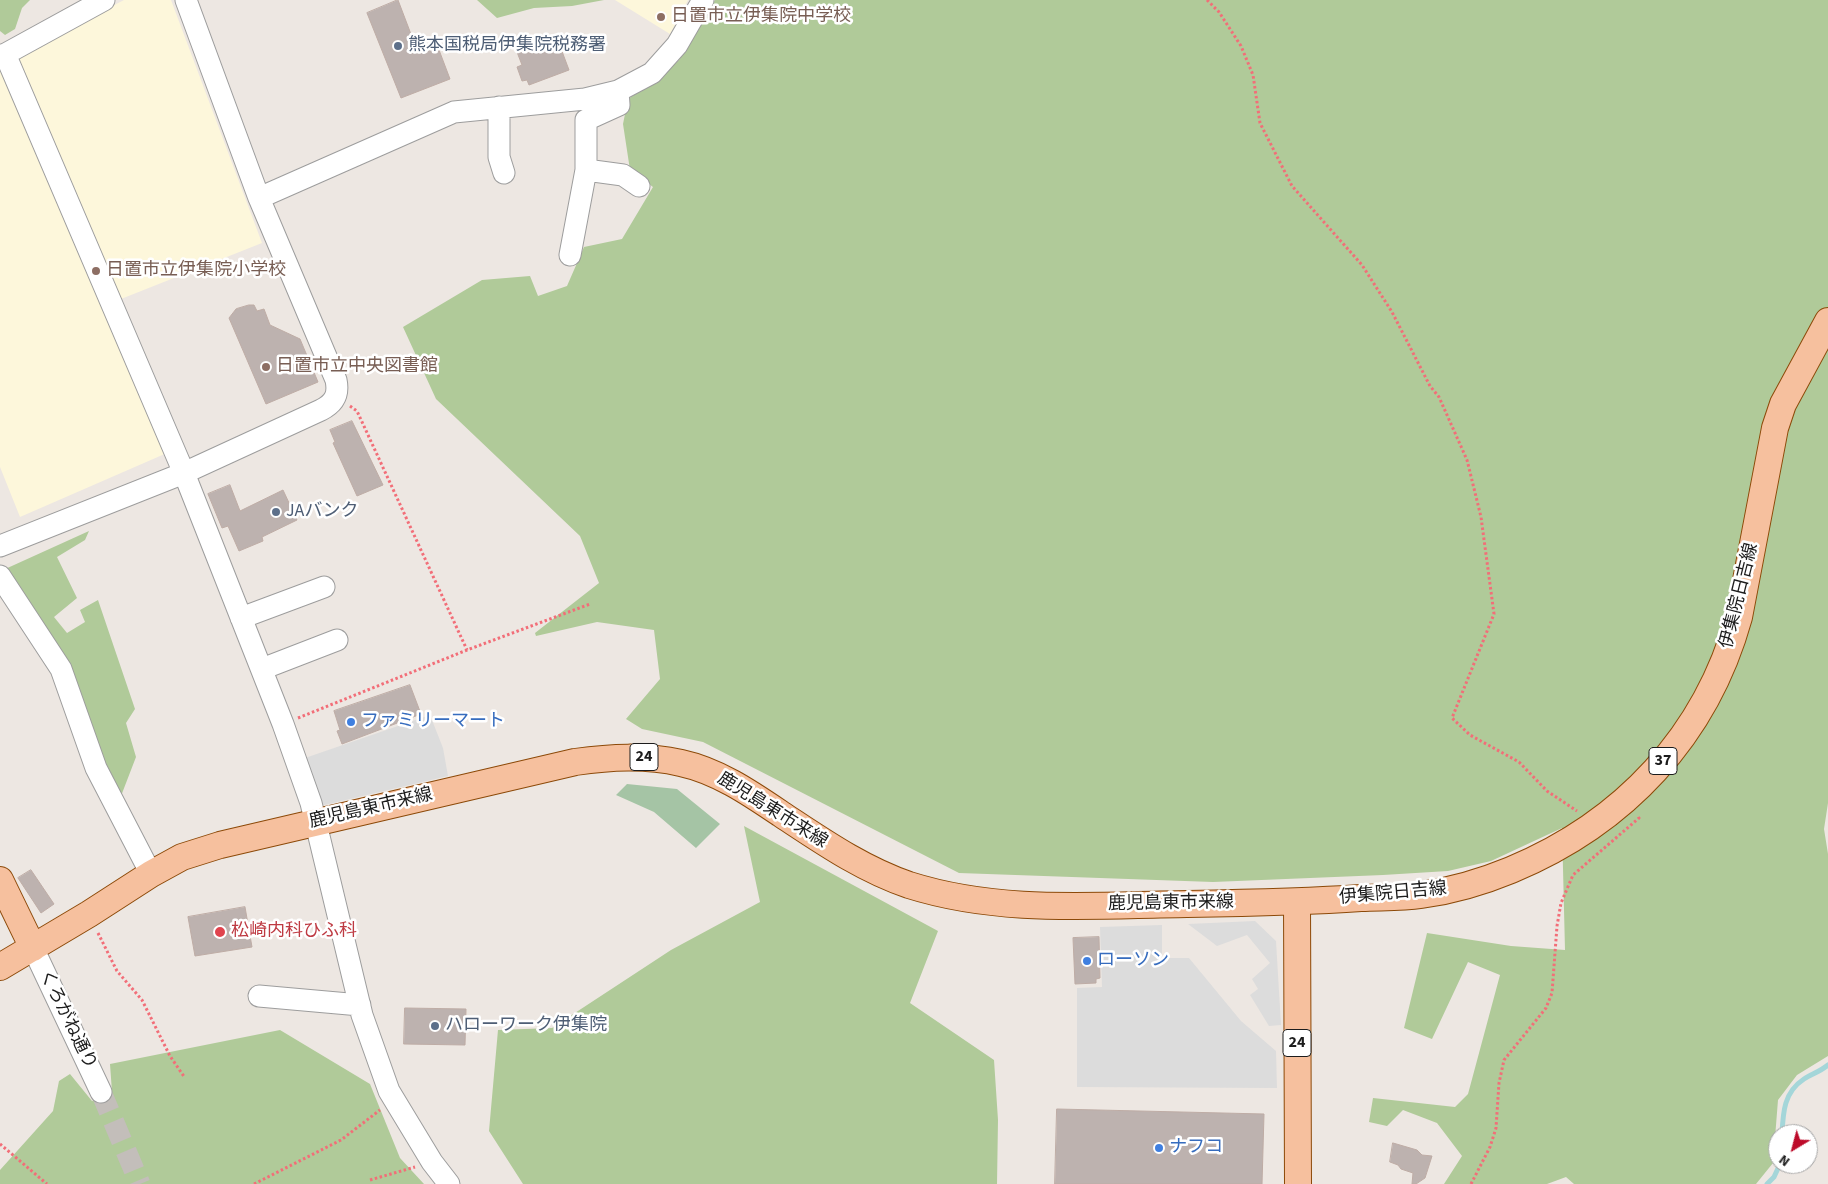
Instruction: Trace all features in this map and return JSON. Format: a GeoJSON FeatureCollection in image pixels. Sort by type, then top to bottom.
{"type":"FeatureCollection","features":[{"type":"Feature","properties":{"kind":"main road","name":"伊集院日吉線"},"geometry":{"type":"LineString","coordinates":[[1297,902],[1420,895],[1454,889],[1496,876],[1532,861],[1569,842],[1602,820],[1653,774],[1672,750],[1707,696],[1733,638],[1739,617],[1775,428],[1783,404],[1828,321]]}},
{"type":"Feature","properties":{"kind":"main road","name":"鹿児島東市来線"},"geometry":{"type":"LineString","coordinates":[[0,967],[182,857],[220,845],[315,822],[575,762],[610,757],[645,757],[683,763],[714,774],[745,789],[830,847],[869,869],[908,884],[948,896],[992,904],[1036,906],[1297,902]]}},
{"type":"Feature","properties":{"kind":"main road"},"geometry":{"type":"LineString","coordinates":[[0,880],[32,948]]}},
{"type":"Feature","properties":{"kind":"main road","name":"24"},"geometry":{"type":"LineString","coordinates":[[1297,902],[1298,1184]]}},
{"type":"Feature","properties":{"kind":"street"},"geometry":{"type":"LineString","coordinates":[[104,0],[2,56],[184,473],[283,724],[311,803],[360,1005],[389,1091],[432,1162],[449,1184]]}},
{"type":"Feature","properties":{"kind":"street"},"geometry":{"type":"LineString","coordinates":[[0,546],[184,473],[322,410],[337,397],[336,380],[259,198],[186,0]]}},
{"type":"Feature","properties":{"kind":"street"},"geometry":{"type":"LineString","coordinates":[[259,198],[454,112],[585,100],[618,91],[652,72],[677,45],[703,0]]}},
{"type":"Feature","properties":{"kind":"street"},"geometry":{"type":"LineString","coordinates":[[570,255],[586,170],[586,120],[619,105],[618,91]]}},
{"type":"Feature","properties":{"kind":"street"},"geometry":{"type":"LineString","coordinates":[[499,108],[499,157],[504,173]]}},
{"type":"Feature","properties":{"kind":"street"},"geometry":{"type":"LineString","coordinates":[[586,170],[623,175],[639,186]]}},
{"type":"Feature","properties":{"kind":"street"},"geometry":{"type":"LineString","coordinates":[[0,576],[61,669],[96,768],[151,874]]}},
{"type":"Feature","properties":{"kind":"street"},"geometry":{"type":"LineString","coordinates":[[241,618],[324,587]]}},
{"type":"Feature","properties":{"kind":"street"},"geometry":{"type":"LineString","coordinates":[[262,669],[337,640]]}},
{"type":"Feature","properties":{"kind":"street","name":"くろがね通り"},"geometry":{"type":"LineString","coordinates":[[32,948],[102,1092]]}},
{"type":"Feature","properties":{"kind":"street"},"geometry":{"type":"LineString","coordinates":[[259,996],[360,1005]]}},
{"type":"Feature","properties":{"kind":"path"},"geometry":{"type":"LineString","coordinates":[[1207,0],[1219,12],[1241,46],[1253,75],[1260,123],[1292,186],[1362,265],[1392,312],[1430,386],[1439,397],[1467,460],[1481,517],[1494,614],[1452,718],[1470,735],[1520,762],[1547,791],[1576,811],[1584,805]]}},
{"type":"Feature","properties":{"kind":"path"},"geometry":{"type":"LineString","coordinates":[[337,397],[357,411],[467,650]]}},
{"type":"Feature","properties":{"kind":"path"},"geometry":{"type":"LineString","coordinates":[[283,724],[467,650],[590,604]]}},
{"type":"Feature","properties":{"kind":"path"},"geometry":{"type":"LineString","coordinates":[[1471,1184],[1490,1147],[1496,1128],[1499,1083],[1504,1060],[1546,1008],[1552,993],[1557,926],[1561,903],[1573,875],[1639,818],[1625,800]]}},
{"type":"Feature","properties":{"kind":"path"},"geometry":{"type":"LineString","coordinates":[[89,914],[117,971],[142,1000],[170,1056],[184,1078]]}},
{"type":"Feature","properties":{"kind":"path"},"geometry":{"type":"LineString","coordinates":[[254,1184],[341,1140],[394,1099]]}},
{"type":"Feature","properties":{"kind":"path"},"geometry":{"type":"LineString","coordinates":[[0,1144],[47,1184]]}},
{"type":"Feature","properties":{"kind":"path"},"geometry":{"type":"LineString","coordinates":[[370,1180],[432,1162]]}},
{"type":"Feature","properties":{"kind":"shaded area","name":"日置市立伊集院小学校"},"geometry":{"type":"Polygon","coordinates":[[[124,0],[171,0],[262,243],[121,299],[183,446],[20,517],[0,467],[0,69],[28,50],[124,0]]]}},
{"type":"Feature","properties":{"kind":"shaded area","name":"日置市立伊集院中学校"},"geometry":{"type":"Polygon","coordinates":[[[615,0],[688,0],[670,34],[615,0]]]}},
{"type":"Feature","properties":{"kind":"shaded area"},"geometry":{"type":"Polygon","coordinates":[[[430,715],[443,748],[448,776],[320,806],[305,758],[430,715]]]}},
{"type":"Feature","properties":{"kind":"shaded area"},"geometry":{"type":"Polygon","coordinates":[[[1255,921],[1276,941],[1281,1025],[1269,1026],[1250,995],[1258,989],[1252,979],[1270,963],[1247,935],[1217,946],[1188,924],[1255,921]]]}},
{"type":"Feature","properties":{"kind":"shaded area"},"geometry":{"type":"Polygon","coordinates":[[[1162,925],[1162,958],[1189,958],[1241,1021],[1276,1051],[1277,1088],[1077,1087],[1077,988],[1102,987],[1100,927],[1162,925]]]}},
{"type":"Feature","properties":{"kind":"green space"},"geometry":{"type":"Polygon","coordinates":[[[0,0],[30,0],[22,8],[15,29],[5,35],[0,31],[0,0]]]}},
{"type":"Feature","properties":{"kind":"green space"},"geometry":{"type":"Polygon","coordinates":[[[477,0],[604,0],[572,6],[534,8],[497,18],[477,0]]]}},
{"type":"Feature","properties":{"kind":"green space"},"geometry":{"type":"Polygon","coordinates":[[[715,0],[1828,0],[1828,803],[1824,829],[1828,854],[1828,1056],[1797,1075],[1778,1100],[1776,1124],[1768,1124],[1768,1169],[1756,1184],[1574,1184],[1566,1177],[1547,1184],[1444,1184],[1462,1156],[1437,1123],[1403,1110],[1387,1126],[1369,1122],[1373,1098],[1455,1107],[1468,1094],[1500,975],[1468,962],[1432,1039],[1404,1028],[1427,933],[1511,946],[1565,950],[1562,828],[1491,861],[1448,871],[1213,882],[959,873],[703,742],[642,729],[626,719],[660,679],[654,630],[597,622],[536,636],[535,633],[599,583],[580,536],[436,399],[403,327],[482,280],[530,276],[538,296],[567,286],[584,247],[622,239],[653,187],[630,170],[623,124],[628,99],[658,79],[679,60],[715,0]]]}},
{"type":"Feature","properties":{"kind":"green space"},"geometry":{"type":"Polygon","coordinates":[[[89,531],[85,540],[57,557],[77,598],[54,617],[67,633],[85,622],[80,610],[98,600],[135,709],[126,723],[136,757],[121,796],[3,570],[89,531]]]}},
{"type":"Feature","properties":{"kind":"green space"},"geometry":{"type":"Polygon","coordinates":[[[627,784],[677,789],[720,824],[696,848],[654,812],[616,795],[627,784]]]}},
{"type":"Feature","properties":{"kind":"green space"},"geometry":{"type":"Polygon","coordinates":[[[744,826],[938,931],[910,1003],[994,1060],[998,1120],[997,1184],[523,1184],[489,1131],[498,1030],[552,1028],[671,950],[760,902],[744,826]]]}},
{"type":"Feature","properties":{"kind":"green space"},"geometry":{"type":"Polygon","coordinates":[[[280,1030],[370,1084],[400,1158],[424,1184],[0,1184],[0,1170],[53,1111],[59,1081],[70,1074],[92,1101],[112,1092],[110,1064],[280,1030]]]}},
{"type":"Feature","properties":{"kind":"building","name":"熊本国税局伊集院税務署"},"geometry":{"type":"Polygon","coordinates":[[[398,0],[417,50],[436,42],[450,79],[401,98],[367,13],[398,0]]]}},
{"type":"Feature","properties":{"kind":"building"},"geometry":{"type":"Polygon","coordinates":[[[557,38],[569,70],[529,85],[527,80],[522,81],[517,67],[522,65],[517,52],[557,38]]]}},
{"type":"Feature","properties":{"kind":"building"},"geometry":{"type":"Polygon","coordinates":[[[254,305],[257,311],[264,309],[270,325],[300,339],[318,382],[266,404],[229,318],[236,309],[254,305]]]}},
{"type":"Feature","properties":{"kind":"building"},"geometry":{"type":"Polygon","coordinates":[[[352,421],[383,485],[357,496],[333,443],[335,442],[330,430],[352,421]]]}},
{"type":"Feature","properties":{"kind":"building"},"geometry":{"type":"Polygon","coordinates":[[[230,485],[240,511],[283,490],[297,520],[262,537],[263,541],[239,551],[228,526],[222,528],[208,494],[230,485]]]}},
{"type":"Feature","properties":{"kind":"building"},"geometry":{"type":"Polygon","coordinates":[[[410,685],[421,714],[342,744],[337,731],[340,730],[334,711],[410,685]]]}},
{"type":"Feature","properties":{"kind":"building"},"geometry":{"type":"Polygon","coordinates":[[[31,870],[54,904],[41,913],[18,878],[31,870]]]}},
{"type":"Feature","properties":{"kind":"building","name":"松崎内科ひふ科"},"geometry":{"type":"Polygon","coordinates":[[[245,907],[252,947],[195,956],[188,917],[245,907]]]}},
{"type":"Feature","properties":{"kind":"building"},"geometry":{"type":"Polygon","coordinates":[[[1099,937],[1100,978],[1096,979],[1096,983],[1075,984],[1073,938],[1099,937]]]}},
{"type":"Feature","properties":{"kind":"building"},"geometry":{"type":"Polygon","coordinates":[[[405,1008],[466,1009],[465,1045],[404,1044],[405,1008]]]}},
{"type":"Feature","properties":{"kind":"building","name":"ナフコ"},"geometry":{"type":"Polygon","coordinates":[[[1057,1109],[1264,1114],[1262,1184],[1055,1184],[1057,1109]]]}},
{"type":"Feature","properties":{"kind":"building"},"geometry":{"type":"Polygon","coordinates":[[[1393,1143],[1417,1150],[1422,1155],[1432,1156],[1425,1178],[1416,1184],[1412,1184],[1413,1173],[1401,1169],[1398,1165],[1390,1162],[1393,1143]]]}},
{"type":"Feature","properties":{"kind":"waterway"},"geometry":{"type":"LineString","coordinates":[[1783,1124],[1784,1110],[1792,1090],[1804,1079],[1828,1065]]}},
{"type":"Feature","properties":{"kind":"waterway"},"geometry":{"type":"LineString","coordinates":[[1767,1184],[1775,1174]]}},
{"type":"Feature","properties":{"kind":"tunnel"},"geometry":{"type":"LineString","coordinates":[[101,1092],[140,1184]]}},
{"type":"Feature","properties":{"kind":"place","name":"日置市立伊集院中学校"},"geometry":{"type":"Point","coordinates":[661,17]}},
{"type":"Feature","properties":{"kind":"place","name":"熊本国税局伊集院税務署"},"geometry":{"type":"Point","coordinates":[398,46]}},
{"type":"Feature","properties":{"kind":"place","name":"日置市立伊集院小学校"},"geometry":{"type":"Point","coordinates":[96,271]}},
{"type":"Feature","properties":{"kind":"place","name":"日置市立中央図書館"},"geometry":{"type":"Point","coordinates":[266,367]}},
{"type":"Feature","properties":{"kind":"place","name":"JAバンク"},"geometry":{"type":"Point","coordinates":[276,512]}},
{"type":"Feature","properties":{"kind":"place","name":"ファミリーマート"},"geometry":{"type":"Point","coordinates":[351,722]}},
{"type":"Feature","properties":{"kind":"place","name":"松崎内科ひふ科"},"geometry":{"type":"Point","coordinates":[220,932]}},
{"type":"Feature","properties":{"kind":"place","name":"ローソン"},"geometry":{"type":"Point","coordinates":[1087,961]}},
{"type":"Feature","properties":{"kind":"place","name":"ハローワーク伊集院"},"geometry":{"type":"Point","coordinates":[435,1026]}},
{"type":"Feature","properties":{"kind":"place","name":"ナフコ"},"geometry":{"type":"Point","coordinates":[1159,1148]}}]}
